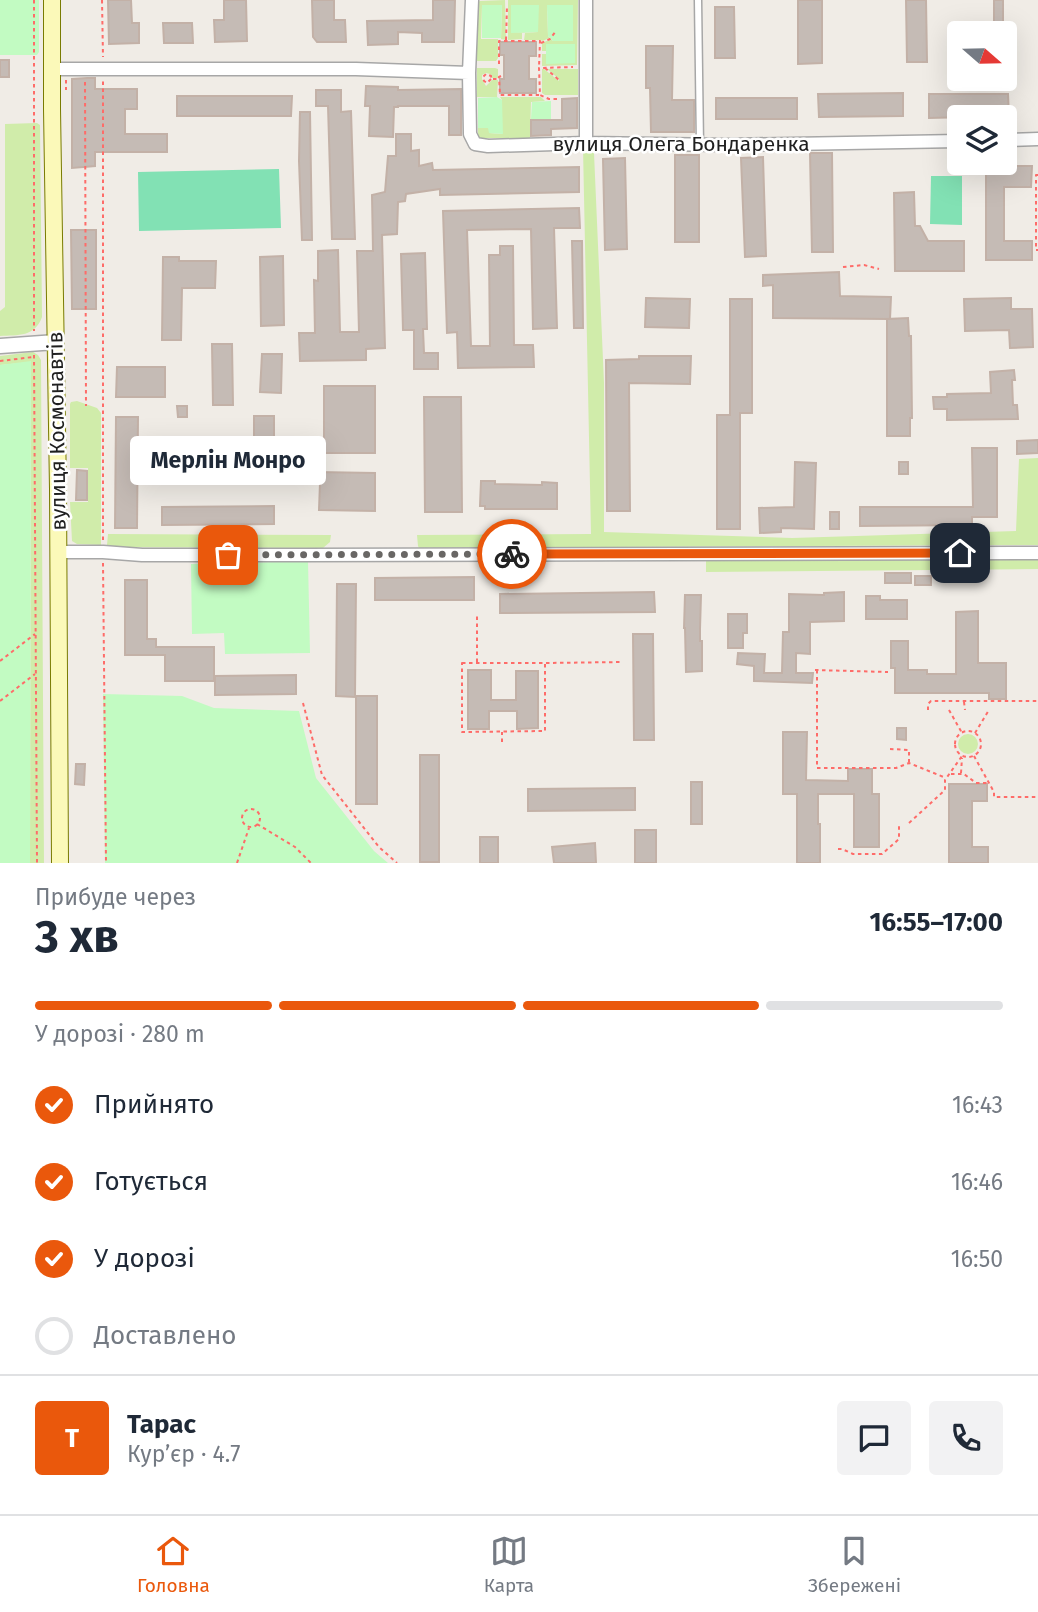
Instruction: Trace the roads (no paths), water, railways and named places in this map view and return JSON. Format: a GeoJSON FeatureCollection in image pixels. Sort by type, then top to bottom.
{"type":"FeatureCollection","features":[{"type":"Feature","properties":{"kind":"main road","name":"вулиця Космонавтів"},"geometry":{"type":"LineString","coordinates":[[52,0],[60,863]]}},
{"type":"Feature","properties":{"kind":"street","name":"вулиця Олега Бондаренка"},"geometry":{"type":"LineString","coordinates":[[472,0],[470,134],[475,144],[700,145],[947,141]]}},
{"type":"Feature","properties":{"kind":"street"},"geometry":{"type":"LineString","coordinates":[[586,0],[586,143]]}},
{"type":"Feature","properties":{"kind":"street"},"geometry":{"type":"LineString","coordinates":[[52,69],[356,69],[470,72]]}},
{"type":"Feature","properties":{"kind":"street"},"geometry":{"type":"LineString","coordinates":[[1017,140],[1038,139]]}},
{"type":"Feature","properties":{"kind":"street"},"geometry":{"type":"LineString","coordinates":[[0,346],[34,350],[56,342]]}},
{"type":"Feature","properties":{"kind":"street"},"geometry":{"type":"LineString","coordinates":[[58,552],[142,555],[1038,552]]}},
{"type":"Feature","properties":{"kind":"lane"},"geometry":{"type":"LineString","coordinates":[[698,0],[700,145]]}},
{"type":"Feature","properties":{"kind":"place","name":"Мерлін Монро"},"geometry":{"type":"Point","coordinates":[228,555]}}]}
